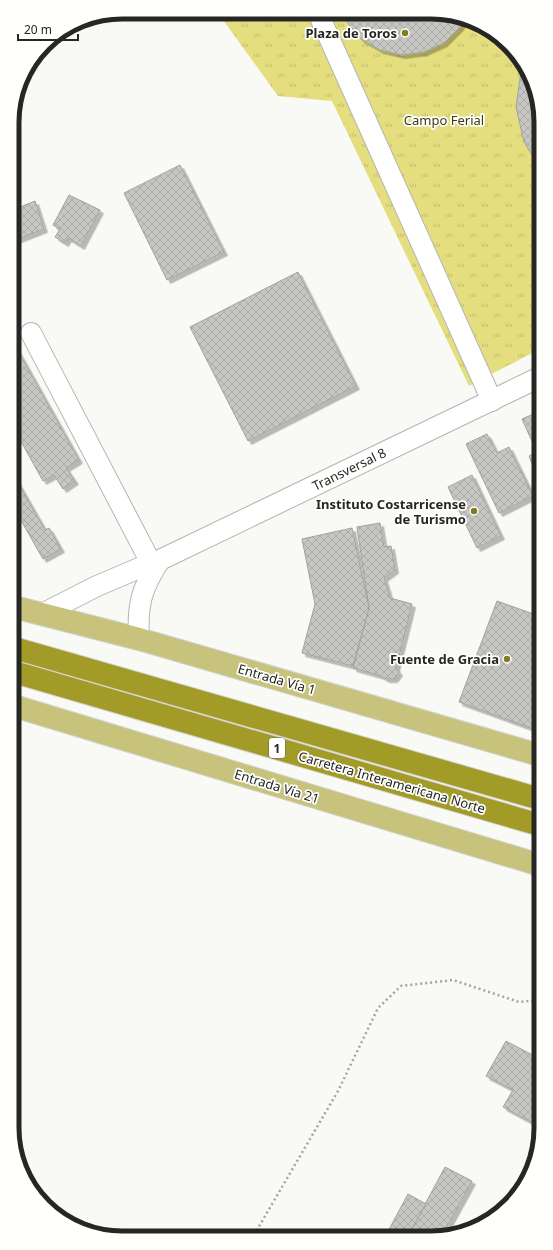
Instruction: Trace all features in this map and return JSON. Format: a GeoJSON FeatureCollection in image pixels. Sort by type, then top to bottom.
{"type":"FeatureCollection","features":[{"type":"Feature","properties":{"kind":"highway","name":"Carretera Interamericana Norte"},"geometry":{"type":"LineString","coordinates":[[19,649],[534,797]]}},
{"type":"Feature","properties":{"kind":"highway","name":"Carretera Interamericana Norte"},"geometry":{"type":"LineString","coordinates":[[19,673],[534,823]]}},
{"type":"Feature","properties":{"kind":"main road","name":"Entrada Vía 1"},"geometry":{"type":"LineString","coordinates":[[19,608],[139,640],[534,754]]}},
{"type":"Feature","properties":{"kind":"main road","name":"Entrada Vía 21"},"geometry":{"type":"LineString","coordinates":[[19,708],[534,863]]}},
{"type":"Feature","properties":{"kind":"street"},"geometry":{"type":"LineString","coordinates":[[321,19],[492,401]]}},
{"type":"Feature","properties":{"kind":"street"},"geometry":{"type":"LineString","coordinates":[[31,333],[155,561],[141,597],[138,618],[139,640]]}},
{"type":"Feature","properties":{"kind":"street","name":"Transversal 8"},"geometry":{"type":"LineString","coordinates":[[42,614],[97,586],[155,561],[534,380]]}},
{"type":"Feature","properties":{"kind":"path"},"geometry":{"type":"LineString","coordinates":[[256,1231],[338,1091],[378,1008],[402,986],[453,980],[519,1002],[534,1001]]}},
{"type":"Feature","properties":{"kind":"green space","name":"Campo Ferial"},"geometry":{"type":"Polygon","coordinates":[[[222,19],[444,20],[464,24],[494,40],[504,49],[520,70],[530,95],[533,109],[534,352],[469,386],[332,101],[278,96],[222,19]]]}},
{"type":"Feature","properties":{"kind":"building","name":"Plaza de Toros"},"geometry":{"type":"Polygon","coordinates":[[[346,19],[431,19],[462,23],[460,27],[444,43],[424,52],[402,55],[380,50],[361,39],[346,19]]]}},
{"type":"Feature","properties":{"kind":"building"},"geometry":{"type":"Polygon","coordinates":[[[521,72],[530,95],[533,109],[534,158],[524,142],[516,107],[521,72]]]}},
{"type":"Feature","properties":{"kind":"building"},"geometry":{"type":"Polygon","coordinates":[[[180,165],[224,252],[167,280],[124,193],[180,165]]]}},
{"type":"Feature","properties":{"kind":"building"},"geometry":{"type":"Polygon","coordinates":[[[69,195],[100,210],[81,246],[68,238],[65,243],[55,237],[60,229],[53,225],[69,195]]]}},
{"type":"Feature","properties":{"kind":"building"},"geometry":{"type":"Polygon","coordinates":[[[35,201],[44,229],[19,239],[19,208],[35,201]]]}},
{"type":"Feature","properties":{"kind":"building"},"geometry":{"type":"Polygon","coordinates":[[[298,272],[356,386],[248,441],[190,327],[298,272]]]}},
{"type":"Feature","properties":{"kind":"building"},"geometry":{"type":"Polygon","coordinates":[[[19,353],[79,460],[66,468],[75,481],[63,489],[54,475],[43,481],[19,438],[19,353]]]}},
{"type":"Feature","properties":{"kind":"building"},"geometry":{"type":"Polygon","coordinates":[[[534,414],[534,446],[522,419],[534,414]]]}},
{"type":"Feature","properties":{"kind":"building"},"geometry":{"type":"Polygon","coordinates":[[[487,434],[497,453],[509,447],[533,496],[499,513],[466,444],[487,434]]]}},
{"type":"Feature","properties":{"kind":"building"},"geometry":{"type":"Polygon","coordinates":[[[534,453],[534,466],[533,466],[529,456],[534,453]]]}},
{"type":"Feature","properties":{"kind":"building","name":"Instituto Costarricense de Turismo"},"geometry":{"type":"Polygon","coordinates":[[[472,475],[501,536],[477,548],[448,487],[472,475]]]}},
{"type":"Feature","properties":{"kind":"building"},"geometry":{"type":"Polygon","coordinates":[[[19,484],[45,530],[49,528],[61,549],[43,559],[19,517],[19,484]]]}},
{"type":"Feature","properties":{"kind":"building"},"geometry":{"type":"Polygon","coordinates":[[[380,523],[384,547],[391,546],[395,570],[384,578],[390,598],[412,604],[396,668],[399,673],[394,679],[386,679],[381,676],[353,668],[369,608],[357,527],[380,523]]]}},
{"type":"Feature","properties":{"kind":"building"},"geometry":{"type":"Polygon","coordinates":[[[352,528],[369,608],[353,666],[302,653],[315,604],[302,539],[352,528]]]}},
{"type":"Feature","properties":{"kind":"building","name":"Fuente de Gracia"},"geometry":{"type":"Polygon","coordinates":[[[497,601],[534,614],[534,729],[459,702],[497,601]]]}},
{"type":"Feature","properties":{"kind":"building"},"geometry":{"type":"Polygon","coordinates":[[[506,1041],[534,1056],[534,1117],[531,1122],[503,1107],[513,1090],[486,1076],[506,1041]]]}},
{"type":"Feature","properties":{"kind":"building"},"geometry":{"type":"Polygon","coordinates":[[[445,1167],[472,1181],[445,1230],[411,1231],[445,1167]]]}},
{"type":"Feature","properties":{"kind":"building"},"geometry":{"type":"Polygon","coordinates":[[[408,1194],[426,1204],[411,1231],[388,1231],[408,1194]]]}},
{"type":"Feature","properties":{"kind":"place","name":"Plaza de Toros"},"geometry":{"type":"Point","coordinates":[405,33]}},
{"type":"Feature","properties":{"kind":"place","name":"Instituto Costarricense de Turismo"},"geometry":{"type":"Point","coordinates":[474,511]}},
{"type":"Feature","properties":{"kind":"place","name":"Fuente de Gracia"},"geometry":{"type":"Point","coordinates":[507,659]}}]}
